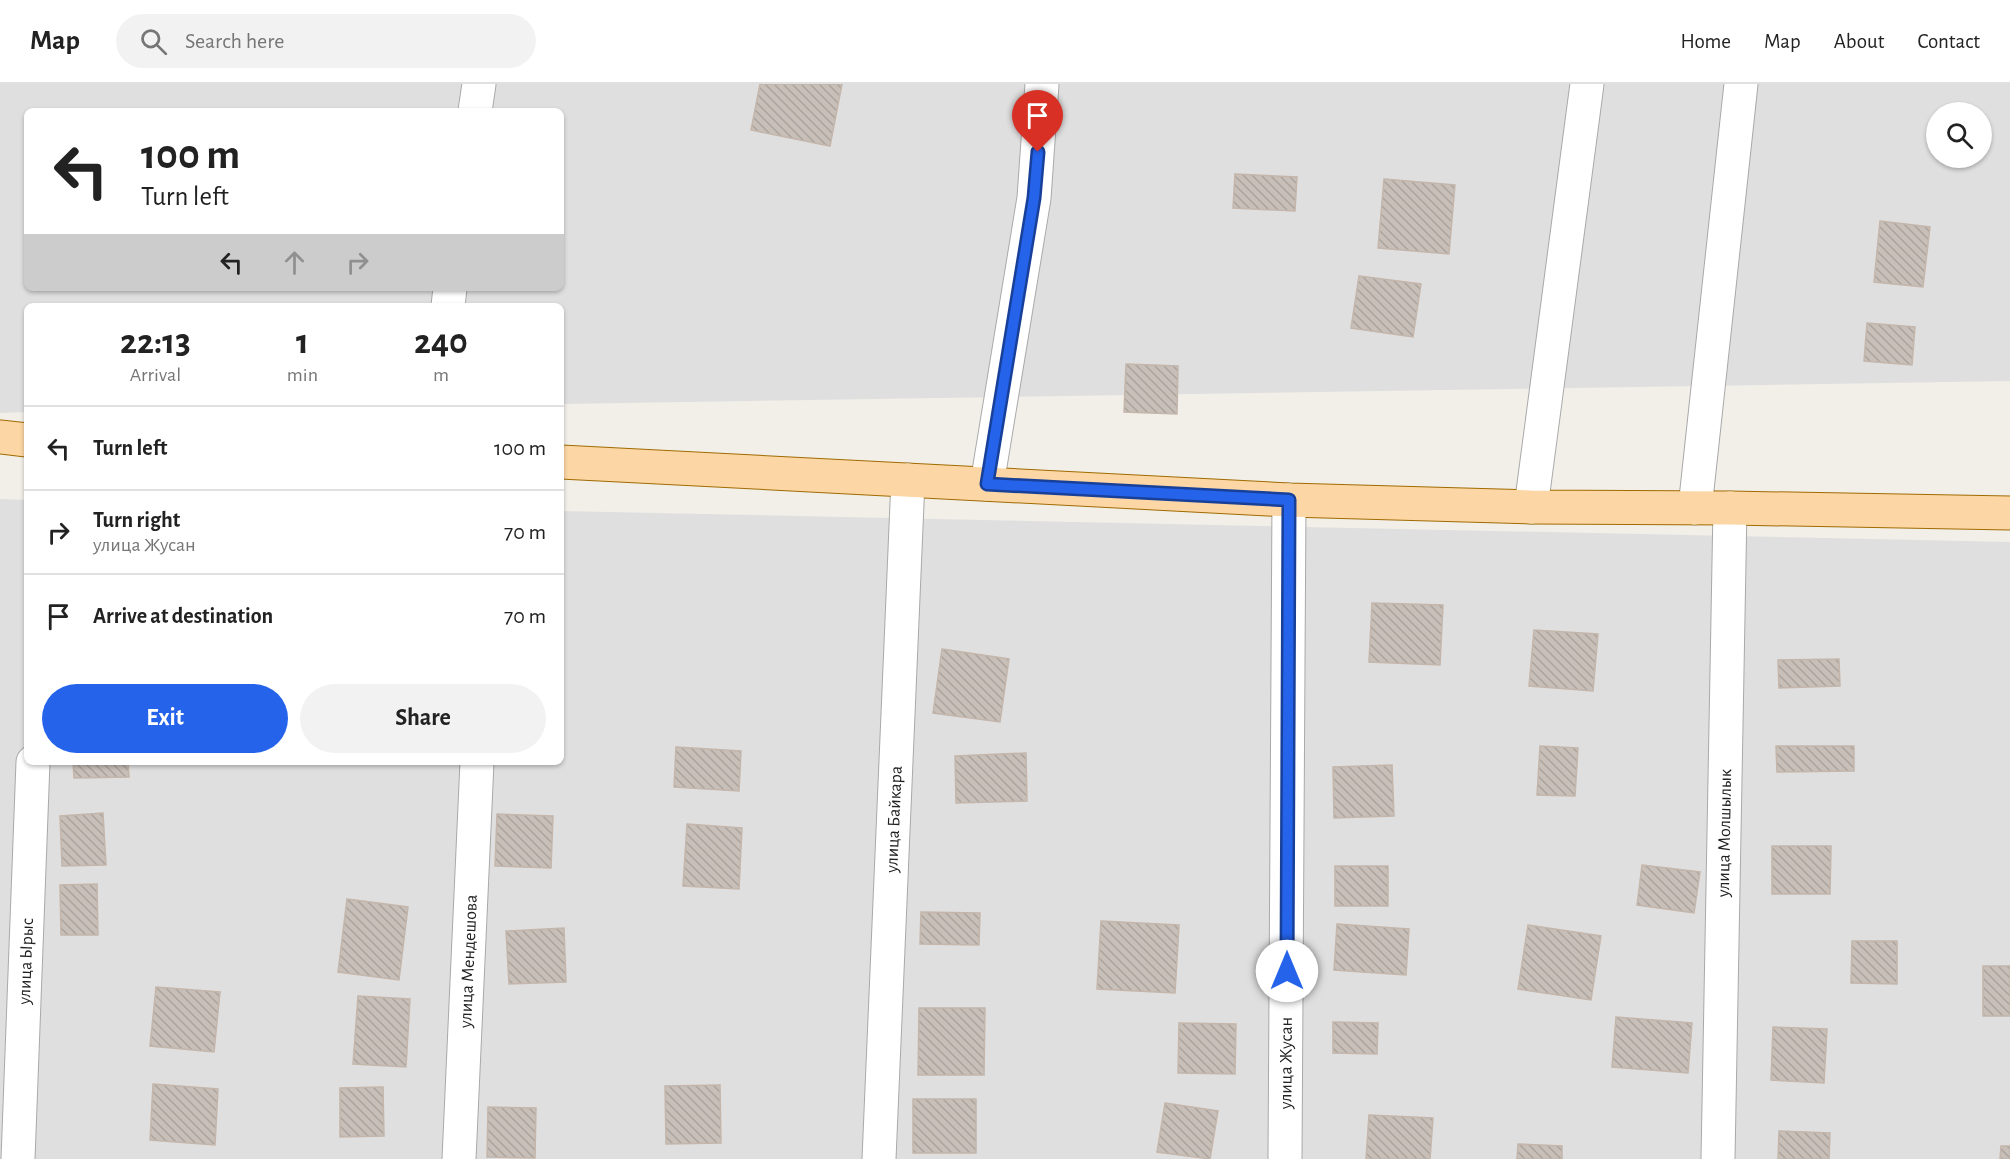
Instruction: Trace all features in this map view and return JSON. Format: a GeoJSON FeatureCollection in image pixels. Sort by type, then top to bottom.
{"type":"FeatureCollection","features":[{"type":"Feature","properties":{"kind":"main road"},"geometry":{"type":"LineString","coordinates":[[0,437],[24,440]]}},
{"type":"Feature","properties":{"kind":"main road"},"geometry":{"type":"LineString","coordinates":[[564,462],[1289,500],[1532,507],[2010,513]]}},
{"type":"Feature","properties":{"kind":"street"},"geometry":{"type":"LineString","coordinates":[[475,108],[479,84]]}},
{"type":"Feature","properties":{"kind":"street"},"geometry":{"type":"LineString","coordinates":[[987,484],[1034,198],[1042,84]]}},
{"type":"Feature","properties":{"kind":"street"},"geometry":{"type":"LineString","coordinates":[[1532,507],[1587,84]]}},
{"type":"Feature","properties":{"kind":"street"},"geometry":{"type":"LineString","coordinates":[[1695,508],[1741,84]]}},
{"type":"Feature","properties":{"kind":"street","name":"улица Байкара"},"geometry":{"type":"LineString","coordinates":[[879,1159],[908,480]]}},
{"type":"Feature","properties":{"kind":"street","name":"улица Жусан"},"geometry":{"type":"LineString","coordinates":[[1285,1159],[1289,500]]}},
{"type":"Feature","properties":{"kind":"street","name":"улица Молшылык"},"geometry":{"type":"LineString","coordinates":[[1718,1159],[1730,508]]}},
{"type":"Feature","properties":{"kind":"street","name":"улица Ырыс"},"geometry":{"type":"LineString","coordinates":[[18,1159],[33,765]]}},
{"type":"Feature","properties":{"kind":"street","name":"улица Мендешова"},"geometry":{"type":"LineString","coordinates":[[459,1159],[477,765]]}},
{"type":"Feature","properties":{"kind":"shaded area"},"geometry":{"type":"Polygon","coordinates":[[[0,84],[2010,84],[2010,381],[564,404],[564,303],[24,303],[24,412],[0,413],[0,84]]]}},
{"type":"Feature","properties":{"kind":"shaded area"},"geometry":{"type":"Polygon","coordinates":[[[0,499],[24,500],[24,765],[564,765],[564,511],[2010,542],[2010,1159],[0,1159],[0,499]]]}},
{"type":"Feature","properties":{"kind":"building"},"geometry":{"type":"Polygon","coordinates":[[[760,84],[842,84],[830,146],[751,130],[760,84]]]}},
{"type":"Feature","properties":{"kind":"building"},"geometry":{"type":"Polygon","coordinates":[[[1235,174],[1297,177],[1295,211],[1233,208],[1235,174]]]}},
{"type":"Feature","properties":{"kind":"building"},"geometry":{"type":"Polygon","coordinates":[[[1384,179],[1455,185],[1449,254],[1378,248],[1384,179]]]}},
{"type":"Feature","properties":{"kind":"building"},"geometry":{"type":"Polygon","coordinates":[[[1880,221],[1930,227],[1923,287],[1874,282],[1880,221]]]}},
{"type":"Feature","properties":{"kind":"building"},"geometry":{"type":"Polygon","coordinates":[[[1359,276],[1421,284],[1413,337],[1351,328],[1359,276]]]}},
{"type":"Feature","properties":{"kind":"building"},"geometry":{"type":"Polygon","coordinates":[[[1867,323],[1915,327],[1912,365],[1864,361],[1867,323]]]}},
{"type":"Feature","properties":{"kind":"building"},"geometry":{"type":"Polygon","coordinates":[[[1126,364],[1178,366],[1177,414],[1124,412],[1126,364]]]}},
{"type":"Feature","properties":{"kind":"building"},"geometry":{"type":"Polygon","coordinates":[[[1372,603],[1443,605],[1440,665],[1369,662],[1372,603]]]}},
{"type":"Feature","properties":{"kind":"building"},"geometry":{"type":"Polygon","coordinates":[[[1534,630],[1598,634],[1593,691],[1529,686],[1534,630]]]}},
{"type":"Feature","properties":{"kind":"building"},"geometry":{"type":"Polygon","coordinates":[[[942,649],[1009,659],[1000,722],[933,713],[942,649]]]}},
{"type":"Feature","properties":{"kind":"building"},"geometry":{"type":"Polygon","coordinates":[[[1839,659],[1840,686],[1779,688],[1778,660],[1839,659]]]}},
{"type":"Feature","properties":{"kind":"building"},"geometry":{"type":"Polygon","coordinates":[[[1540,746],[1578,748],[1575,796],[1537,795],[1540,746]]]}},
{"type":"Feature","properties":{"kind":"building"},"geometry":{"type":"Polygon","coordinates":[[[1776,746],[1854,746],[1854,771],[1777,772],[1776,746]]]}},
{"type":"Feature","properties":{"kind":"building"},"geometry":{"type":"Polygon","coordinates":[[[676,747],[741,751],[739,791],[674,787],[676,747]]]}},
{"type":"Feature","properties":{"kind":"building"},"geometry":{"type":"Polygon","coordinates":[[[1026,753],[1027,801],[956,803],[955,756],[1026,753]]]}},
{"type":"Feature","properties":{"kind":"building"},"geometry":{"type":"Polygon","coordinates":[[[73,765],[128,765],[129,777],[74,778],[73,765]]]}},
{"type":"Feature","properties":{"kind":"building"},"geometry":{"type":"Polygon","coordinates":[[[1392,765],[1394,816],[1334,818],[1333,767],[1392,765]]]}},
{"type":"Feature","properties":{"kind":"building"},"geometry":{"type":"Polygon","coordinates":[[[103,813],[106,865],[62,866],[60,816],[103,813]]]}},
{"type":"Feature","properties":{"kind":"building"},"geometry":{"type":"Polygon","coordinates":[[[497,814],[553,816],[551,868],[495,866],[497,814]]]}},
{"type":"Feature","properties":{"kind":"building"},"geometry":{"type":"Polygon","coordinates":[[[687,824],[742,828],[739,889],[683,886],[687,824]]]}},
{"type":"Feature","properties":{"kind":"building"},"geometry":{"type":"Polygon","coordinates":[[[1772,846],[1831,846],[1830,894],[1772,894],[1772,846]]]}},
{"type":"Feature","properties":{"kind":"building"},"geometry":{"type":"Polygon","coordinates":[[[1642,865],[1700,872],[1694,913],[1637,905],[1642,865]]]}},
{"type":"Feature","properties":{"kind":"building"},"geometry":{"type":"Polygon","coordinates":[[[1335,866],[1388,866],[1388,906],[1335,906],[1335,866]]]}},
{"type":"Feature","properties":{"kind":"building"},"geometry":{"type":"Polygon","coordinates":[[[97,884],[98,935],[61,935],[60,885],[97,884]]]}},
{"type":"Feature","properties":{"kind":"building"},"geometry":{"type":"Polygon","coordinates":[[[347,899],[408,907],[399,980],[338,972],[347,899]]]}},
{"type":"Feature","properties":{"kind":"building"},"geometry":{"type":"Polygon","coordinates":[[[921,912],[980,913],[979,945],[920,944],[921,912]]]}},
{"type":"Feature","properties":{"kind":"building"},"geometry":{"type":"Polygon","coordinates":[[[1101,921],[1179,925],[1175,993],[1097,989],[1101,921]]]}},
{"type":"Feature","properties":{"kind":"building"},"geometry":{"type":"Polygon","coordinates":[[[1337,924],[1409,929],[1406,975],[1334,970],[1337,924]]]}},
{"type":"Feature","properties":{"kind":"building"},"geometry":{"type":"Polygon","coordinates":[[[1528,925],[1601,936],[1591,1000],[1518,989],[1528,925]]]}},
{"type":"Feature","properties":{"kind":"building"},"geometry":{"type":"Polygon","coordinates":[[[564,928],[566,982],[509,984],[506,931],[564,928]]]}},
{"type":"Feature","properties":{"kind":"building"},"geometry":{"type":"Polygon","coordinates":[[[1852,941],[1897,941],[1897,984],[1851,983],[1852,941]]]}},
{"type":"Feature","properties":{"kind":"building"},"geometry":{"type":"Polygon","coordinates":[[[1983,966],[2010,966],[2010,1016],[1983,1016],[1983,966]]]}},
{"type":"Feature","properties":{"kind":"building"},"geometry":{"type":"Polygon","coordinates":[[[156,987],[220,992],[214,1052],[150,1046],[156,987]]]}},
{"type":"Feature","properties":{"kind":"building"},"geometry":{"type":"Polygon","coordinates":[[[358,996],[410,999],[406,1067],[353,1064],[358,996]]]}},
{"type":"Feature","properties":{"kind":"building"},"geometry":{"type":"Polygon","coordinates":[[[919,1008],[985,1008],[984,1075],[918,1075],[919,1008]]]}},
{"type":"Feature","properties":{"kind":"building"},"geometry":{"type":"Polygon","coordinates":[[[1616,1017],[1692,1023],[1688,1073],[1612,1067],[1616,1017]]]}},
{"type":"Feature","properties":{"kind":"building"},"geometry":{"type":"Polygon","coordinates":[[[1333,1022],[1378,1023],[1377,1054],[1333,1053],[1333,1022]]]}},
{"type":"Feature","properties":{"kind":"building"},"geometry":{"type":"Polygon","coordinates":[[[1179,1023],[1236,1024],[1235,1074],[1178,1073],[1179,1023]]]}},
{"type":"Feature","properties":{"kind":"building"},"geometry":{"type":"Polygon","coordinates":[[[1773,1027],[1827,1029],[1824,1083],[1771,1080],[1773,1027]]]}},
{"type":"Feature","properties":{"kind":"building"},"geometry":{"type":"Polygon","coordinates":[[[153,1084],[218,1089],[215,1145],[150,1140],[153,1084]]]}},
{"type":"Feature","properties":{"kind":"building"},"geometry":{"type":"Polygon","coordinates":[[[720,1085],[721,1143],[666,1144],[665,1086],[720,1085]]]}},
{"type":"Feature","properties":{"kind":"building"},"geometry":{"type":"Polygon","coordinates":[[[383,1087],[384,1136],[340,1137],[340,1088],[383,1087]]]}},
{"type":"Feature","properties":{"kind":"building"},"geometry":{"type":"Polygon","coordinates":[[[913,1099],[976,1099],[976,1153],[913,1153],[913,1099]]]}},
{"type":"Feature","properties":{"kind":"building"},"geometry":{"type":"Polygon","coordinates":[[[1165,1103],[1218,1111],[1210,1159],[1157,1152],[1165,1103]]]}},
{"type":"Feature","properties":{"kind":"building"},"geometry":{"type":"Polygon","coordinates":[[[488,1107],[536,1108],[535,1158],[487,1157],[488,1107]]]}},
{"type":"Feature","properties":{"kind":"building"},"geometry":{"type":"Polygon","coordinates":[[[1369,1115],[1433,1118],[1430,1159],[1366,1159],[1369,1115]]]}},
{"type":"Feature","properties":{"kind":"building"},"geometry":{"type":"Polygon","coordinates":[[[1779,1131],[1830,1133],[1829,1159],[1778,1159],[1779,1131]]]}},
{"type":"Feature","properties":{"kind":"building"},"geometry":{"type":"Polygon","coordinates":[[[1518,1144],[1562,1146],[1562,1159],[1517,1159],[1518,1144]]]}},
{"type":"Feature","properties":{"kind":"building"},"geometry":{"type":"Polygon","coordinates":[[[2001,1146],[2010,1146],[2010,1159],[2000,1159],[2001,1146]]]}},
{"type":"Feature","properties":{"kind":"route"},"geometry":{"type":"LineString","coordinates":[[1038,152],[1034,198],[987,484],[1289,500],[1287,971]]}}]}
